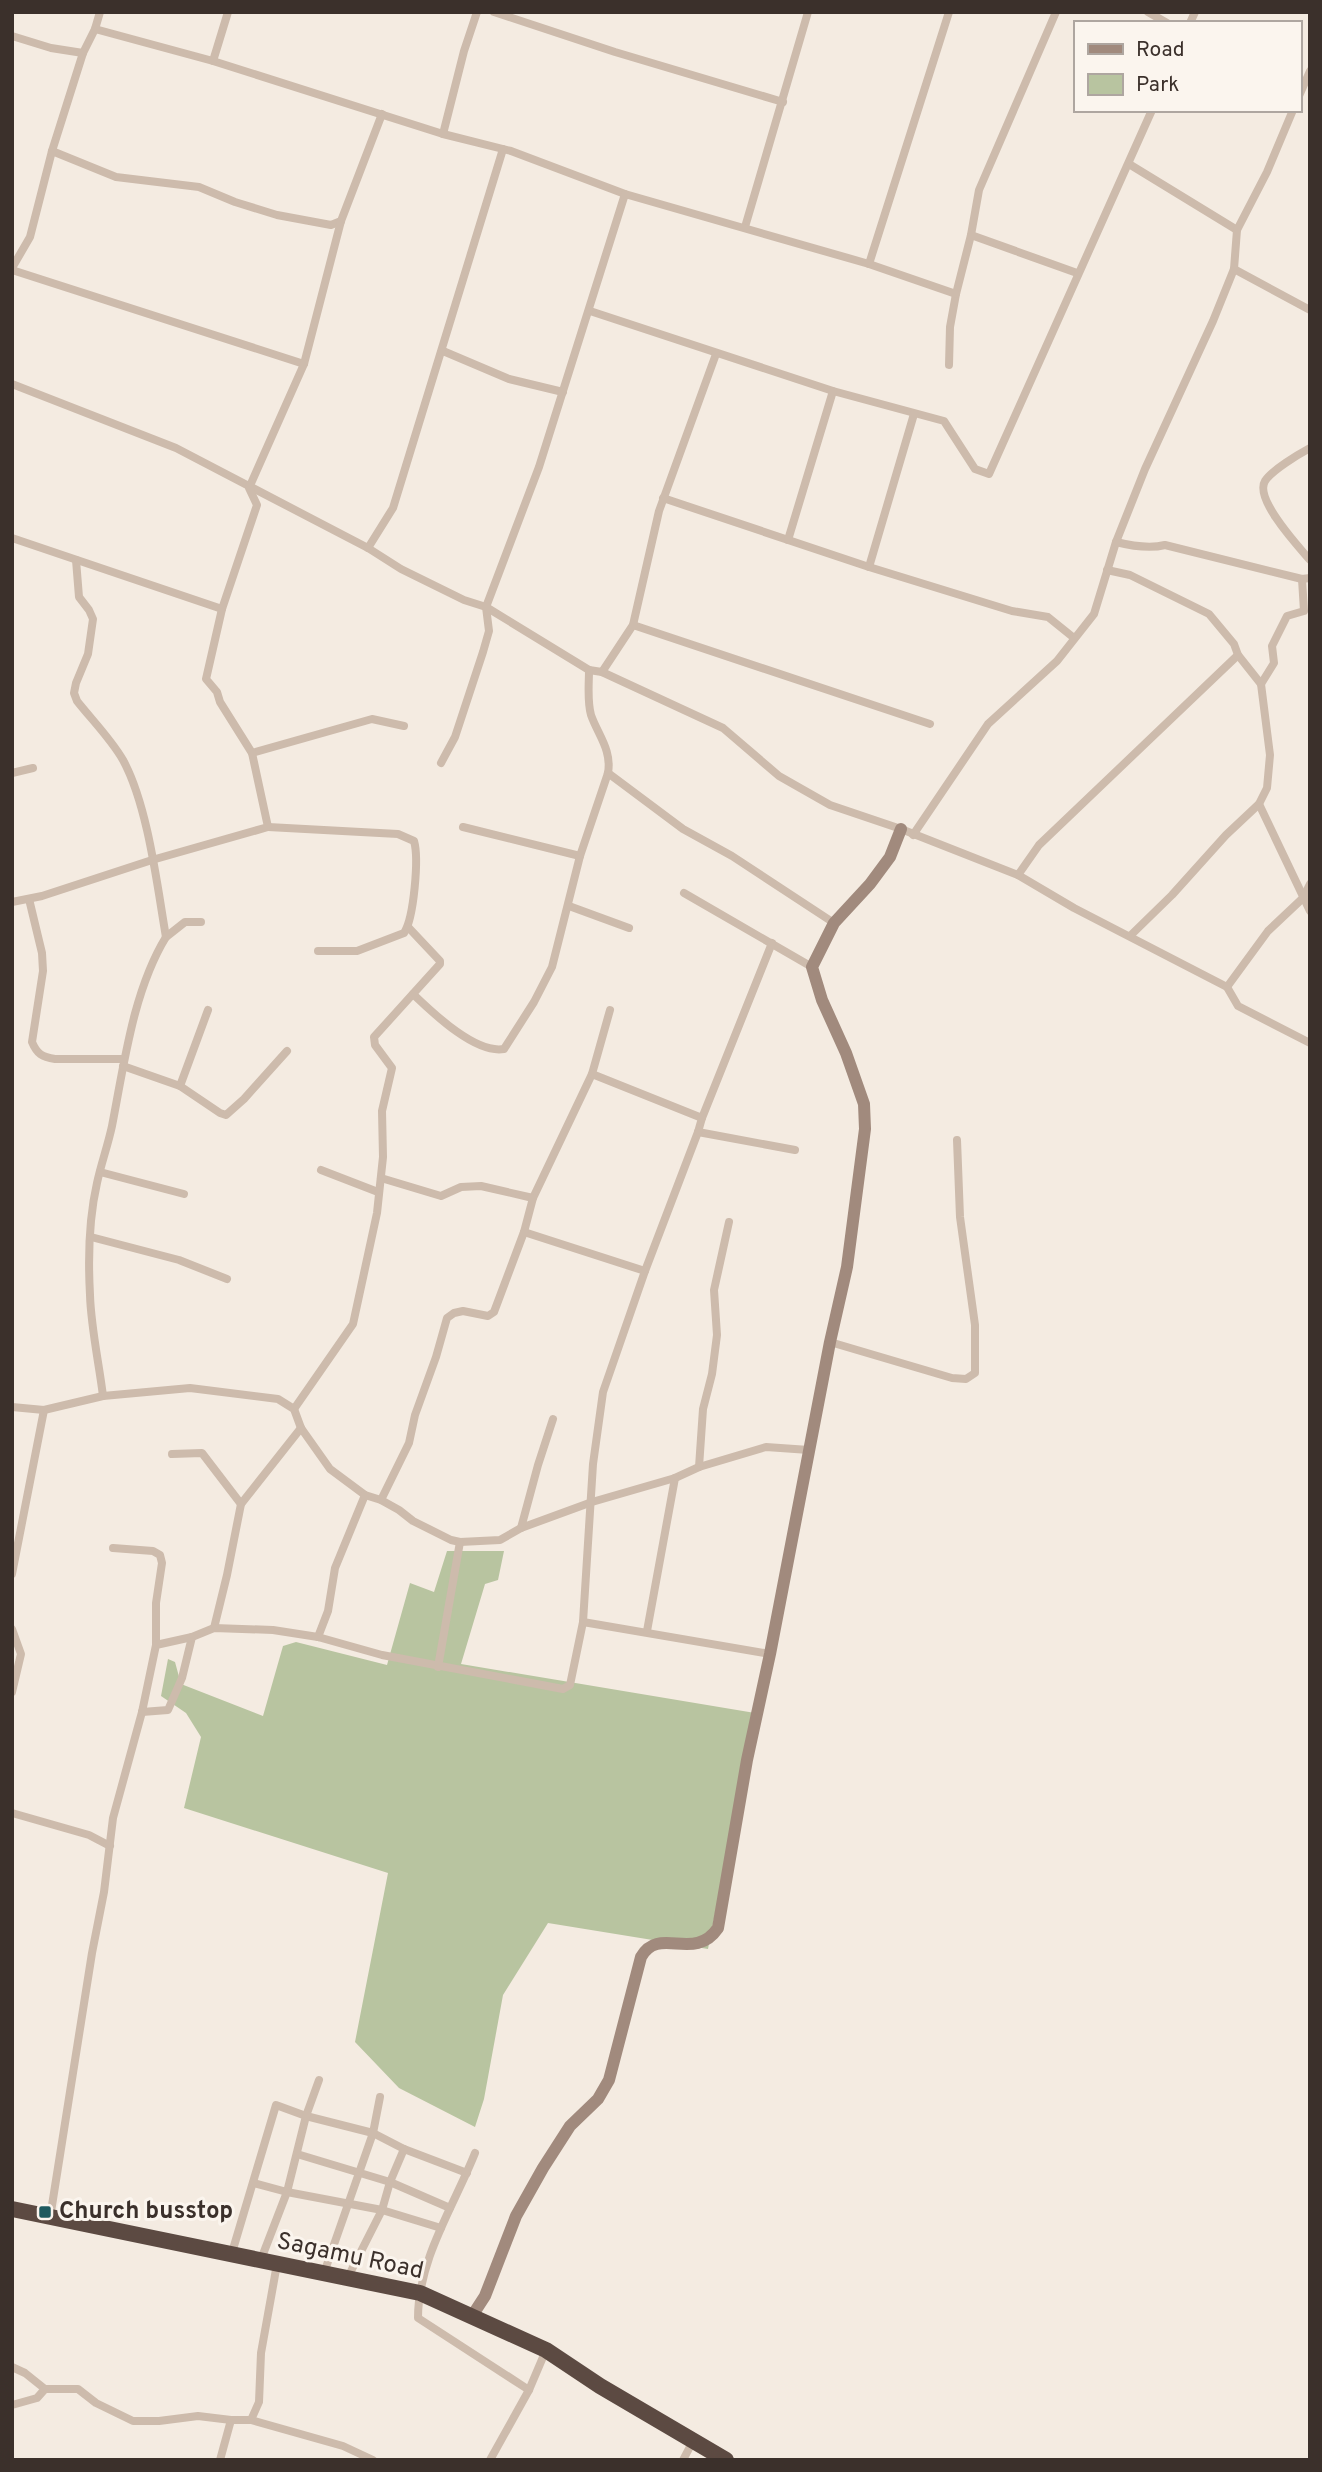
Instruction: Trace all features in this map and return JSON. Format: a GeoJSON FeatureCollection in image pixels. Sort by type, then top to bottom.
{"type":"FeatureCollection","features":[{"type":"Feature","properties":{"kind":"highway","name":"Sagamu Road"},"geometry":{"type":"LineString","coordinates":[[12,2209],[421,2293],[546,2350],[600,2386],[726,2460]]}},
{"type":"Feature","properties":{"kind":"street"},"geometry":{"type":"LineString","coordinates":[[100,12],[96,29],[83,53],[52,151],[30,237],[12,269],[304,364]]}},
{"type":"Feature","properties":{"kind":"street"},"geometry":{"type":"LineString","coordinates":[[213,61],[228,12]]}},
{"type":"Feature","properties":{"kind":"street"},"geometry":{"type":"LineString","coordinates":[[443,134],[477,12]]}},
{"type":"Feature","properties":{"kind":"street"},"geometry":{"type":"LineString","coordinates":[[494,12],[615,52],[783,102]]}},
{"type":"Feature","properties":{"kind":"street"},"geometry":{"type":"LineString","coordinates":[[745,227],[808,12]]}},
{"type":"Feature","properties":{"kind":"street"},"geometry":{"type":"LineString","coordinates":[[869,264],[949,12]]}},
{"type":"Feature","properties":{"kind":"street"},"geometry":{"type":"LineString","coordinates":[[949,365],[950,327],[979,190],[1056,12]]}},
{"type":"Feature","properties":{"kind":"street"},"geometry":{"type":"LineString","coordinates":[[1148,12],[1164,21]]}},
{"type":"Feature","properties":{"kind":"street"},"geometry":{"type":"LineString","coordinates":[[96,29],[213,61],[443,134],[503,149],[625,194],[869,264],[956,293]]}},
{"type":"Feature","properties":{"kind":"street"},"geometry":{"type":"LineString","coordinates":[[12,36],[51,48],[83,53]]}},
{"type":"Feature","properties":{"kind":"street"},"geometry":{"type":"LineString","coordinates":[[1301,91],[1310,71]]}},
{"type":"Feature","properties":{"kind":"street"},"geometry":{"type":"LineString","coordinates":[[590,311],[833,391],[944,421],[975,470],[989,474],[1151,112]]}},
{"type":"Feature","properties":{"kind":"street"},"geometry":{"type":"LineString","coordinates":[[472,2316],[485,2296],[516,2216],[542,2168],[570,2126],[598,2099],[610,2080],[641,1957],[646,1948],[658,1943],[699,1945],[711,1938],[718,1928],[747,1760],[830,1342],[848,1267],[865,1129],[864,1104],[822,1000],[813,967],[834,923],[870,884],[988,724],[1057,661],[1094,614],[1116,542],[1145,468],[1234,269],[1237,230],[1267,172],[1292,112]]}},
{"type":"Feature","properties":{"kind":"street"},"geometry":{"type":"LineString","coordinates":[[268,827],[251,752],[220,702],[217,692],[206,679],[222,609],[257,505],[249,488],[304,364],[341,221],[382,114]]}},
{"type":"Feature","properties":{"kind":"street"},"geometry":{"type":"LineString","coordinates":[[368,548],[393,508],[503,149]]}},
{"type":"Feature","properties":{"kind":"street"},"geometry":{"type":"LineString","coordinates":[[52,151],[116,177],[199,187],[277,215],[331,225],[341,221]]}},
{"type":"Feature","properties":{"kind":"street"},"geometry":{"type":"LineString","coordinates":[[1129,164],[1237,230]]}},
{"type":"Feature","properties":{"kind":"street"},"geometry":{"type":"LineString","coordinates":[[441,763],[455,737],[489,631],[486,607],[540,467],[625,194]]}},
{"type":"Feature","properties":{"kind":"street"},"geometry":{"type":"LineString","coordinates":[[971,235],[1077,273]]}},
{"type":"Feature","properties":{"kind":"street"},"geometry":{"type":"LineString","coordinates":[[1234,269],[1310,310]]}},
{"type":"Feature","properties":{"kind":"street"},"geometry":{"type":"LineString","coordinates":[[443,351],[509,379],[563,392]]}},
{"type":"Feature","properties":{"kind":"street"},"geometry":{"type":"LineString","coordinates":[[601,672],[633,625],[663,498],[716,354]]}},
{"type":"Feature","properties":{"kind":"street"},"geometry":{"type":"LineString","coordinates":[[12,384],[176,448],[368,548],[436,587],[486,607],[589,670],[601,672],[723,728],[779,776],[830,805],[1018,875],[1227,986],[1238,1006],[1310,1043]]}},
{"type":"Feature","properties":{"kind":"street"},"geometry":{"type":"LineString","coordinates":[[788,540],[833,391]]}},
{"type":"Feature","properties":{"kind":"street"},"geometry":{"type":"LineString","coordinates":[[869,567],[914,414]]}},
{"type":"Feature","properties":{"kind":"street"},"geometry":{"type":"LineString","coordinates":[[1310,448],[1270,475],[1264,482],[1263,489],[1281,526],[1310,560]]}},
{"type":"Feature","properties":{"kind":"street"},"geometry":{"type":"LineString","coordinates":[[663,498],[869,567],[1012,611],[1048,617],[1074,638]]}},
{"type":"Feature","properties":{"kind":"street"},"geometry":{"type":"LineString","coordinates":[[12,538],[222,609]]}},
{"type":"Feature","properties":{"kind":"street"},"geometry":{"type":"LineString","coordinates":[[1116,542],[1133,546],[1165,545],[1306,578],[1304,611],[1287,616],[1272,646],[1274,663],[1261,684]]}},
{"type":"Feature","properties":{"kind":"street"},"geometry":{"type":"LineString","coordinates":[[76,560],[79,597],[93,619],[88,654],[74,693],[77,701],[122,759],[136,791],[166,937]]}},
{"type":"Feature","properties":{"kind":"street"},"geometry":{"type":"LineString","coordinates":[[1107,570],[1130,575],[1209,614],[1234,644],[1238,655],[1261,684],[1270,755],[1267,788],[1259,804],[1130,936]]}},
{"type":"Feature","properties":{"kind":"street"},"geometry":{"type":"LineString","coordinates":[[633,625],[930,724]]}},
{"type":"Feature","properties":{"kind":"street"},"geometry":{"type":"LineString","coordinates":[[1018,875],[1039,845],[1238,655]]}},
{"type":"Feature","properties":{"kind":"street"},"geometry":{"type":"LineString","coordinates":[[413,994],[440,1020],[495,1051],[504,1049],[534,1002],[552,967],[580,856],[610,762],[603,738],[591,715],[589,670]]}},
{"type":"Feature","properties":{"kind":"street"},"geometry":{"type":"LineString","coordinates":[[251,752],[372,719],[404,726]]}},
{"type":"Feature","properties":{"kind":"street"},"geometry":{"type":"LineString","coordinates":[[12,773],[33,768]]}},
{"type":"Feature","properties":{"kind":"street"},"geometry":{"type":"LineString","coordinates":[[608,773],[683,829],[732,856],[834,923]]}},
{"type":"Feature","properties":{"kind":"street"},"geometry":{"type":"LineString","coordinates":[[1259,804],[1310,911]]}},
{"type":"Feature","properties":{"kind":"street"},"geometry":{"type":"LineString","coordinates":[[12,902],[268,827],[398,834],[414,841],[417,851],[408,927],[404,933],[357,951],[318,951]]}},
{"type":"Feature","properties":{"kind":"street"},"geometry":{"type":"LineString","coordinates":[[463,827],[580,856]]}},
{"type":"Feature","properties":{"kind":"street"},"geometry":{"type":"LineString","coordinates":[[1227,986],[1268,931],[1303,898],[1310,884]]}},
{"type":"Feature","properties":{"kind":"street"},"geometry":{"type":"LineString","coordinates":[[684,893],[813,967]]}},
{"type":"Feature","properties":{"kind":"street"},"geometry":{"type":"LineString","coordinates":[[29,899],[42,953],[43,971],[32,1042],[36,1052],[44,1058],[124,1063],[180,1086],[220,1114],[226,1115],[287,1051]]}},
{"type":"Feature","properties":{"kind":"street"},"geometry":{"type":"LineString","coordinates":[[569,906],[629,928]]}},
{"type":"Feature","properties":{"kind":"street"},"geometry":{"type":"LineString","coordinates":[[103,1396],[89,1295],[95,1190],[109,1141],[124,1063],[145,981],[166,937],[186,922],[201,922]]}},
{"type":"Feature","properties":{"kind":"street"},"geometry":{"type":"LineString","coordinates":[[294,1409],[354,1324],[377,1213],[383,1157],[382,1111],[392,1068],[375,1045],[374,1037],[438,968],[440,961],[408,927]]}},
{"type":"Feature","properties":{"kind":"street"},"geometry":{"type":"LineString","coordinates":[[156,1645],[192,1637],[214,1628],[273,1630],[318,1637],[438,1667],[479,1672],[563,1689],[570,1685],[583,1622],[593,1464],[603,1392],[702,1118],[772,943]]}},
{"type":"Feature","properties":{"kind":"street"},"geometry":{"type":"LineString","coordinates":[[180,1086],[208,1010]]}},
{"type":"Feature","properties":{"kind":"street"},"geometry":{"type":"LineString","coordinates":[[381,1500],[409,1443],[415,1415],[447,1318],[463,1311],[488,1316],[494,1312],[524,1232],[533,1198],[592,1074],[610,1010]]}},
{"type":"Feature","properties":{"kind":"street"},"geometry":{"type":"LineString","coordinates":[[592,1074],[702,1118]]}},
{"type":"Feature","properties":{"kind":"street"},"geometry":{"type":"LineString","coordinates":[[698,1132],[795,1150]]}},
{"type":"Feature","properties":{"kind":"street"},"geometry":{"type":"LineString","coordinates":[[830,1342],[952,1378],[966,1379],[975,1373],[975,1325],[960,1217],[957,1140]]}},
{"type":"Feature","properties":{"kind":"street"},"geometry":{"type":"LineString","coordinates":[[321,1170],[378,1192]]}},
{"type":"Feature","properties":{"kind":"street"},"geometry":{"type":"LineString","coordinates":[[100,1172],[184,1194]]}},
{"type":"Feature","properties":{"kind":"street"},"geometry":{"type":"LineString","coordinates":[[381,1178],[441,1196],[461,1187],[481,1186],[533,1198]]}},
{"type":"Feature","properties":{"kind":"street"},"geometry":{"type":"LineString","coordinates":[[699,1467],[703,1409],[712,1374],[717,1335],[714,1290],[729,1222]]}},
{"type":"Feature","properties":{"kind":"street"},"geometry":{"type":"LineString","coordinates":[[524,1232],[645,1271]]}},
{"type":"Feature","properties":{"kind":"street"},"geometry":{"type":"LineString","coordinates":[[91,1237],[179,1260],[227,1279]]}},
{"type":"Feature","properties":{"kind":"street"},"geometry":{"type":"LineString","coordinates":[[12,1407],[44,1410],[103,1396],[190,1388],[278,1399],[294,1409],[301,1428],[330,1469],[365,1495],[381,1500],[433,1532],[460,1542],[499,1540],[521,1528],[592,1502],[675,1478],[699,1467],[766,1447],[809,1450]]}},
{"type":"Feature","properties":{"kind":"street"},"geometry":{"type":"LineString","coordinates":[[12,1574],[15,1536],[44,1410]]}},
{"type":"Feature","properties":{"kind":"street"},"geometry":{"type":"LineString","coordinates":[[521,1528],[554,1419]]}},
{"type":"Feature","properties":{"kind":"street"},"geometry":{"type":"LineString","coordinates":[[214,1628],[241,1504],[301,1428]]}},
{"type":"Feature","properties":{"kind":"street"},"geometry":{"type":"LineString","coordinates":[[172,1454],[202,1453],[241,1504]]}},
{"type":"Feature","properties":{"kind":"street"},"geometry":{"type":"LineString","coordinates":[[647,1632],[675,1478]]}},
{"type":"Feature","properties":{"kind":"street"},"geometry":{"type":"LineString","coordinates":[[318,1637],[328,1611],[335,1568],[365,1495]]}},
{"type":"Feature","properties":{"kind":"street"},"geometry":{"type":"LineString","coordinates":[[438,1667],[460,1542]]}},
{"type":"Feature","properties":{"kind":"street"},"geometry":{"type":"LineString","coordinates":[[50,2218],[113,1818],[142,1712],[156,1645],[156,1603],[162,1563],[160,1555],[153,1550],[113,1548]]}},
{"type":"Feature","properties":{"kind":"street"},"geometry":{"type":"LineString","coordinates":[[583,1622],[770,1654]]}},
{"type":"Feature","properties":{"kind":"street"},"geometry":{"type":"LineString","coordinates":[[12,1629],[20,1654],[12,1692]]}},
{"type":"Feature","properties":{"kind":"street"},"geometry":{"type":"LineString","coordinates":[[142,1712],[168,1710],[182,1678],[192,1637]]}},
{"type":"Feature","properties":{"kind":"street"},"geometry":{"type":"LineString","coordinates":[[12,1813],[89,1835],[110,1846]]}},
{"type":"Feature","properties":{"kind":"street"},"geometry":{"type":"LineString","coordinates":[[260,2262],[287,2192],[306,2116],[319,2080]]}},
{"type":"Feature","properties":{"kind":"street"},"geometry":{"type":"LineString","coordinates":[[324,2273],[373,2133],[380,2097]]}},
{"type":"Feature","properties":{"kind":"street"},"geometry":{"type":"LineString","coordinates":[[231,2256],[276,2105],[306,2116],[373,2133],[404,2149],[467,2173]]}},
{"type":"Feature","properties":{"kind":"street"},"geometry":{"type":"LineString","coordinates":[[348,2277],[382,2210],[404,2149]]}},
{"type":"Feature","properties":{"kind":"street"},"geometry":{"type":"LineString","coordinates":[[474,2152],[421,2282],[418,2314],[421,2321],[529,2390]]}},
{"type":"Feature","properties":{"kind":"street"},"geometry":{"type":"LineString","coordinates":[[297,2154],[390,2182],[450,2208]]}},
{"type":"Feature","properties":{"kind":"street"},"geometry":{"type":"LineString","coordinates":[[254,2183],[382,2210],[441,2228]]}},
{"type":"Feature","properties":{"kind":"street"},"geometry":{"type":"LineString","coordinates":[[251,2420],[259,2402],[261,2353],[277,2264]]}},
{"type":"Feature","properties":{"kind":"street"},"geometry":{"type":"LineString","coordinates":[[490,2460],[529,2390],[546,2350]]}},
{"type":"Feature","properties":{"kind":"street"},"geometry":{"type":"LineString","coordinates":[[12,2367],[25,2373],[45,2389],[78,2389],[96,2403],[133,2421],[198,2416],[251,2420],[343,2446],[373,2460]]}},
{"type":"Feature","properties":{"kind":"street"},"geometry":{"type":"LineString","coordinates":[[12,2405],[37,2398],[45,2389]]}},
{"type":"Feature","properties":{"kind":"street"},"geometry":{"type":"LineString","coordinates":[[220,2460],[231,2420]]}},
{"type":"Feature","properties":{"kind":"street"},"geometry":{"type":"LineString","coordinates":[[683,2460],[693,2441]]}},
{"type":"Feature","properties":{"kind":"green space"},"geometry":{"type":"Polygon","coordinates":[[[447,1551],[504,1551],[498,1580],[485,1584],[461,1664],[755,1713],[708,1949],[548,1923],[503,1995],[484,2099],[475,2127],[399,2088],[355,2042],[388,1873],[184,1808],[201,1737],[186,1713],[161,1696],[168,1659],[175,1662],[181,1684],[263,1716],[283,1646],[296,1642],[387,1665],[410,1583],[434,1592],[447,1551]]]}},
{"type":"Feature","properties":{"kind":"place","name":"Church busstop"},"geometry":{"type":"Point","coordinates":[45,2212]}}]}
